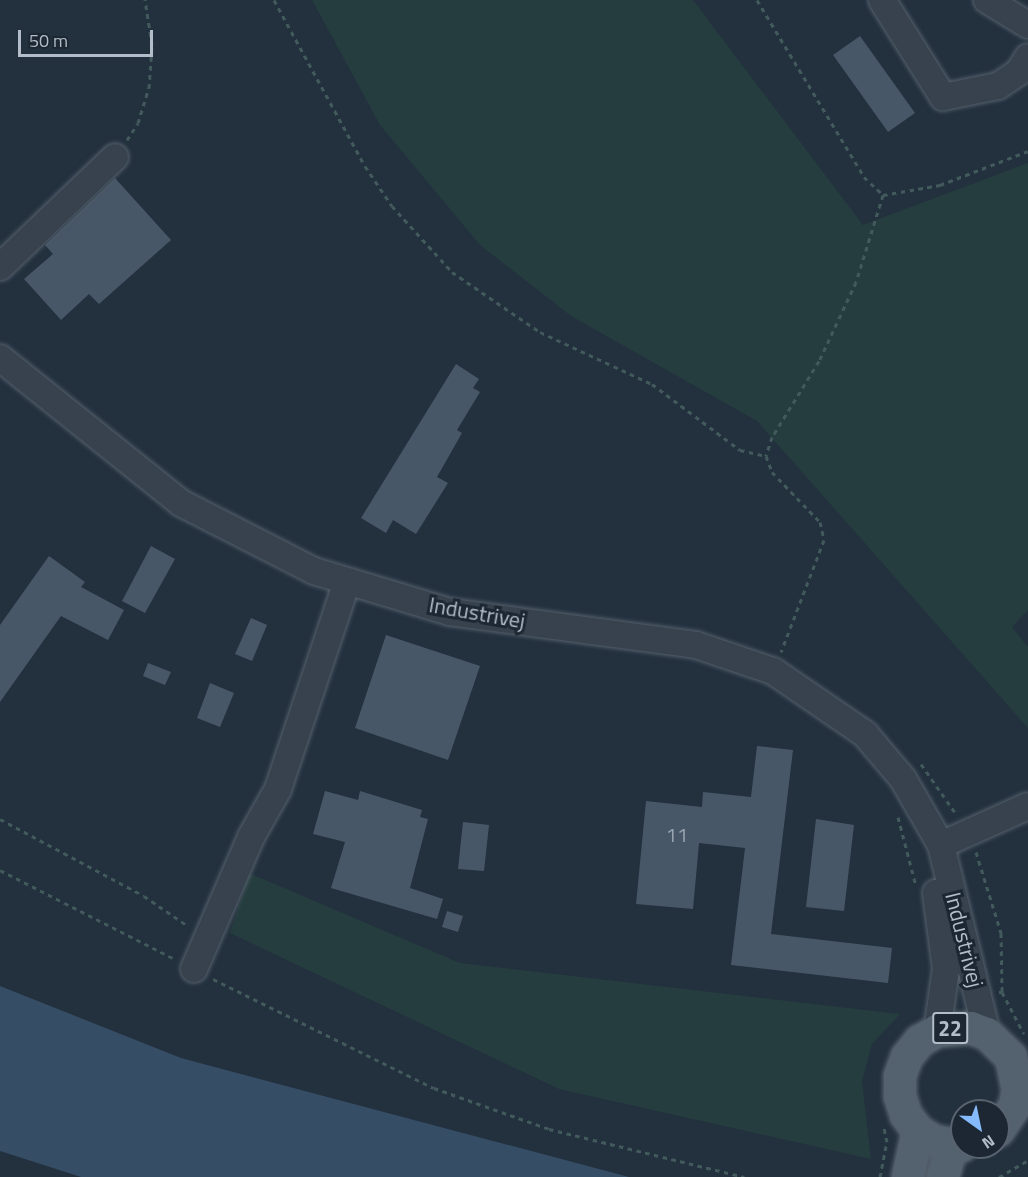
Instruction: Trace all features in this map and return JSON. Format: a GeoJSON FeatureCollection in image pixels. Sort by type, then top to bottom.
{"type":"FeatureCollection","features":[{"type":"Feature","properties":{"kind":"main road","name":"22"},"geometry":{"type":"LineString","coordinates":[[918,1131],[906,1115],[900,1096],[900,1076],[913,1049],[937,1031],[971,1028],[987,1034],[1000,1044],[1014,1065],[1018,1090],[1014,1116]]}},
{"type":"Feature","properties":{"kind":"main road"},"geometry":{"type":"LineString","coordinates":[[908,1177],[918,1131],[934,1141],[950,1144]]}},
{"type":"Feature","properties":{"kind":"main road"},"geometry":{"type":"LineString","coordinates":[[943,1177],[951,1159]]}},
{"type":"Feature","properties":{"kind":"street"},"geometry":{"type":"LineString","coordinates":[[882,0],[943,97],[998,86],[1019,72],[1028,57]]}},
{"type":"Feature","properties":{"kind":"street"},"geometry":{"type":"LineString","coordinates":[[987,0],[1028,25]]}},
{"type":"Feature","properties":{"kind":"street"},"geometry":{"type":"LineString","coordinates":[[0,267],[115,157]]}},
{"type":"Feature","properties":{"kind":"street","name":"Industrivej"},"geometry":{"type":"LineString","coordinates":[[0,358],[181,503],[314,571],[450,612],[696,645],[773,671],[865,734],[903,779],[941,845],[987,1034]]}},
{"type":"Feature","properties":{"kind":"street"},"geometry":{"type":"LineString","coordinates":[[194,969],[207,944],[251,837],[278,789],[347,581]]}},
{"type":"Feature","properties":{"kind":"street"},"geometry":{"type":"LineString","coordinates":[[941,845],[1028,806]]}},
{"type":"Feature","properties":{"kind":"street","name":"Industrivej"},"geometry":{"type":"LineString","coordinates":[[937,1031],[946,969],[934,880],[941,845]]}},
{"type":"Feature","properties":{"kind":"path"},"geometry":{"type":"LineString","coordinates":[[115,157],[138,123],[148,88],[152,45],[145,0]]}},
{"type":"Feature","properties":{"kind":"path"},"geometry":{"type":"LineString","coordinates":[[274,0],[364,166],[392,206],[452,272],[540,332],[652,384],[740,450],[766,456]]}},
{"type":"Feature","properties":{"kind":"path"},"geometry":{"type":"LineString","coordinates":[[757,0],[864,177],[883,195]]}},
{"type":"Feature","properties":{"kind":"path"},"geometry":{"type":"LineString","coordinates":[[883,195],[940,185],[1028,151]]}},
{"type":"Feature","properties":{"kind":"path"},"geometry":{"type":"LineString","coordinates":[[787,636],[824,540],[820,522],[772,472],[766,456],[772,437],[819,361],[856,282],[883,195]]}},
{"type":"Feature","properties":{"kind":"path"},"geometry":{"type":"LineString","coordinates":[[894,806],[917,892]]}},
{"type":"Feature","properties":{"kind":"path"},"geometry":{"type":"LineString","coordinates":[[0,819],[175,914],[207,944]]}},
{"type":"Feature","properties":{"kind":"path"},"geometry":{"type":"LineString","coordinates":[[0,870],[434,1088],[549,1129],[744,1177]]}},
{"type":"Feature","properties":{"kind":"path"},"geometry":{"type":"LineString","coordinates":[[999,1177],[1028,1160]]}},
{"type":"Feature","properties":{"kind":"green space"},"geometry":{"type":"Polygon","coordinates":[[[312,0],[693,0],[863,225],[1028,163],[1028,610],[1012,627],[1028,647],[1028,728],[757,421],[571,316],[480,245],[380,125],[312,0]]]}},
{"type":"Feature","properties":{"kind":"green space"},"geometry":{"type":"Polygon","coordinates":[[[249,873],[460,963],[900,1014],[872,1044],[862,1081],[871,1159],[559,1089],[230,933],[249,873]]]}},
{"type":"Feature","properties":{"kind":"water"},"geometry":{"type":"Polygon","coordinates":[[[0,986],[181,1058],[629,1177],[81,1177],[0,1151],[0,986]]]}},
{"type":"Feature","properties":{"kind":"building"},"geometry":{"type":"Polygon","coordinates":[[[860,36],[915,113],[888,132],[833,55],[860,36]]]}},
{"type":"Feature","properties":{"kind":"building"},"geometry":{"type":"Polygon","coordinates":[[[115,178],[171,240],[99,304],[89,294],[61,320],[24,279],[53,254],[45,245],[115,178]]]}},
{"type":"Feature","properties":{"kind":"building"},"geometry":{"type":"Polygon","coordinates":[[[456,364],[479,379],[473,388],[480,392],[457,430],[462,433],[437,477],[448,483],[416,534],[393,520],[386,533],[361,518],[456,364]]]}},
{"type":"Feature","properties":{"kind":"building"},"geometry":{"type":"Polygon","coordinates":[[[151,546],[175,559],[145,613],[122,601],[151,546]]]}},
{"type":"Feature","properties":{"kind":"building"},"geometry":{"type":"Polygon","coordinates":[[[49,556],[85,582],[81,587],[124,610],[108,640],[61,616],[0,702],[0,625],[49,556]]]}},
{"type":"Feature","properties":{"kind":"building"},"geometry":{"type":"Polygon","coordinates":[[[251,618],[267,625],[252,661],[235,654],[251,618]]]}},
{"type":"Feature","properties":{"kind":"building"},"geometry":{"type":"Polygon","coordinates":[[[386,635],[480,666],[448,760],[355,728],[386,635]]]}},
{"type":"Feature","properties":{"kind":"building"},"geometry":{"type":"Polygon","coordinates":[[[148,663],[171,672],[165,685],[143,676],[148,663]]]}},
{"type":"Feature","properties":{"kind":"building"},"geometry":{"type":"Polygon","coordinates":[[[210,683],[234,693],[220,727],[197,718],[210,683]]]}},
{"type":"Feature","properties":{"kind":"building"},"geometry":{"type":"Polygon","coordinates":[[[757,746],[793,750],[771,934],[892,948],[888,983],[731,965],[745,848],[699,843],[693,909],[636,904],[646,801],[702,807],[703,792],[751,797],[757,746]]]}},
{"type":"Feature","properties":{"kind":"building"},"geometry":{"type":"Polygon","coordinates":[[[325,791],[358,800],[360,791],[422,810],[420,817],[428,819],[410,888],[443,899],[437,919],[331,888],[345,842],[313,834],[325,791]]]}},
{"type":"Feature","properties":{"kind":"building"},"geometry":{"type":"Polygon","coordinates":[[[816,819],[854,825],[844,911],[806,907],[816,819]]]}},
{"type":"Feature","properties":{"kind":"building"},"geometry":{"type":"Polygon","coordinates":[[[463,822],[489,825],[484,871],[458,869],[463,822]]]}},
{"type":"Feature","properties":{"kind":"building"},"geometry":{"type":"Polygon","coordinates":[[[447,911],[463,916],[458,932],[442,927],[447,911]]]}}]}
